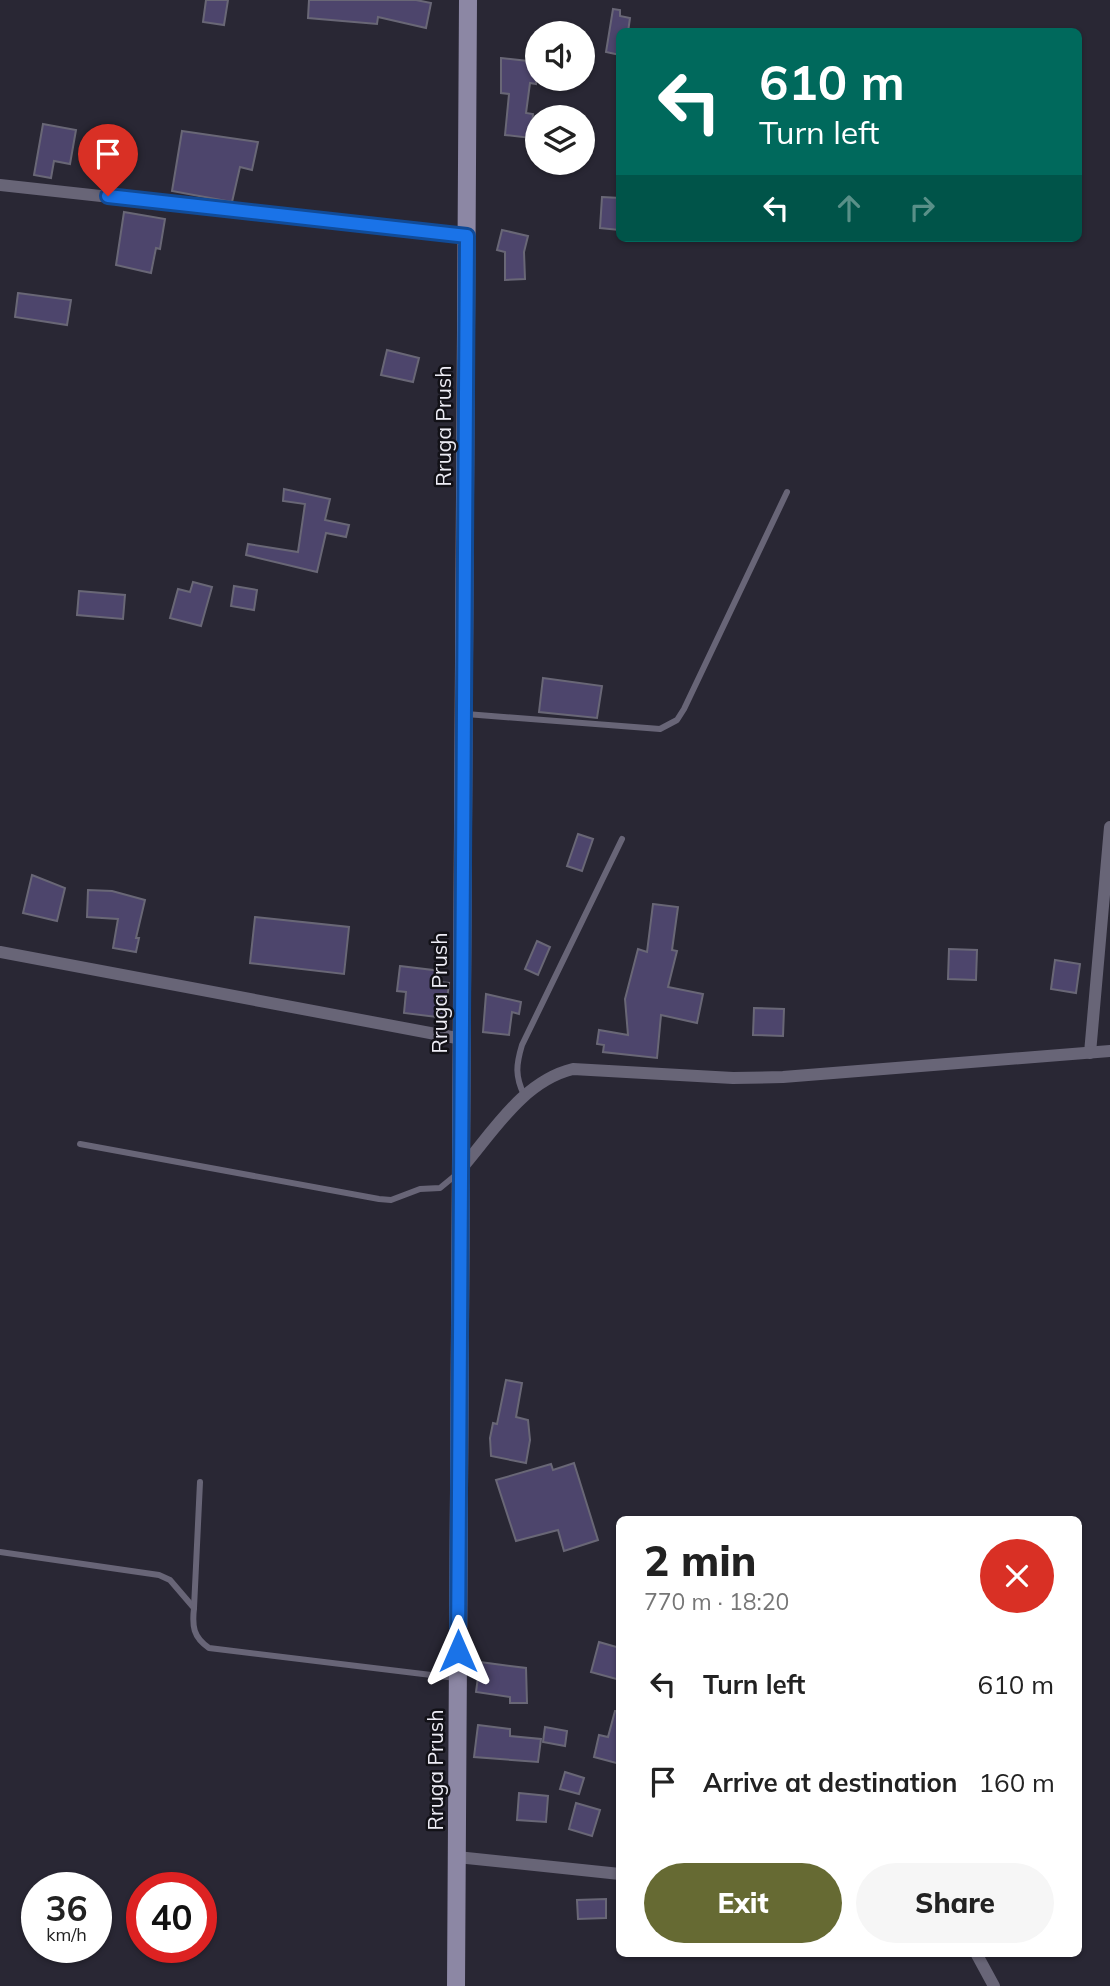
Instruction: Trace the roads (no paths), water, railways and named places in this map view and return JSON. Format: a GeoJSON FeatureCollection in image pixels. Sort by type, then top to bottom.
{"type":"FeatureCollection","features":[{"type":"Feature","properties":{"kind":"street","name":"Rruga Prush"},"geometry":{"type":"LineString","coordinates":[[456,1986],[468,0]]}},
{"type":"Feature","properties":{"kind":"street"},"geometry":{"type":"LineString","coordinates":[[0,185],[467,236]]}},
{"type":"Feature","properties":{"kind":"street"},"geometry":{"type":"LineString","coordinates":[[1090,1053],[1110,827]]}},
{"type":"Feature","properties":{"kind":"street"},"geometry":{"type":"LineString","coordinates":[[0,952],[462,1039]]}},
{"type":"Feature","properties":{"kind":"street"},"geometry":{"type":"LineString","coordinates":[[461,1169],[524,1095],[555,1073],[573,1069],[733,1078],[783,1077],[1110,1051]]}},
{"type":"Feature","properties":{"kind":"street"},"geometry":{"type":"LineString","coordinates":[[457,1857],[616,1874]]}},
{"type":"Feature","properties":{"kind":"street"},"geometry":{"type":"LineString","coordinates":[[978,1957],[994,1986]]}},
{"type":"Feature","properties":{"kind":"lane"},"geometry":{"type":"LineString","coordinates":[[464,714],[660,729],[669,727],[684,709],[788,492]]}},
{"type":"Feature","properties":{"kind":"lane"},"geometry":{"type":"LineString","coordinates":[[524,1095],[517,1079],[516,1065],[522,1045],[622,839]]}},
{"type":"Feature","properties":{"kind":"lane"},"geometry":{"type":"LineString","coordinates":[[80,1144],[391,1200],[420,1189],[440,1188],[450,1183],[461,1169]]}},
{"type":"Feature","properties":{"kind":"lane"},"geometry":{"type":"LineString","coordinates":[[200,1482],[194,1608],[195,1633],[198,1640],[209,1648],[458,1678]]}},
{"type":"Feature","properties":{"kind":"lane"},"geometry":{"type":"LineString","coordinates":[[0,1552],[159,1575],[170,1580],[194,1608]]}}]}
